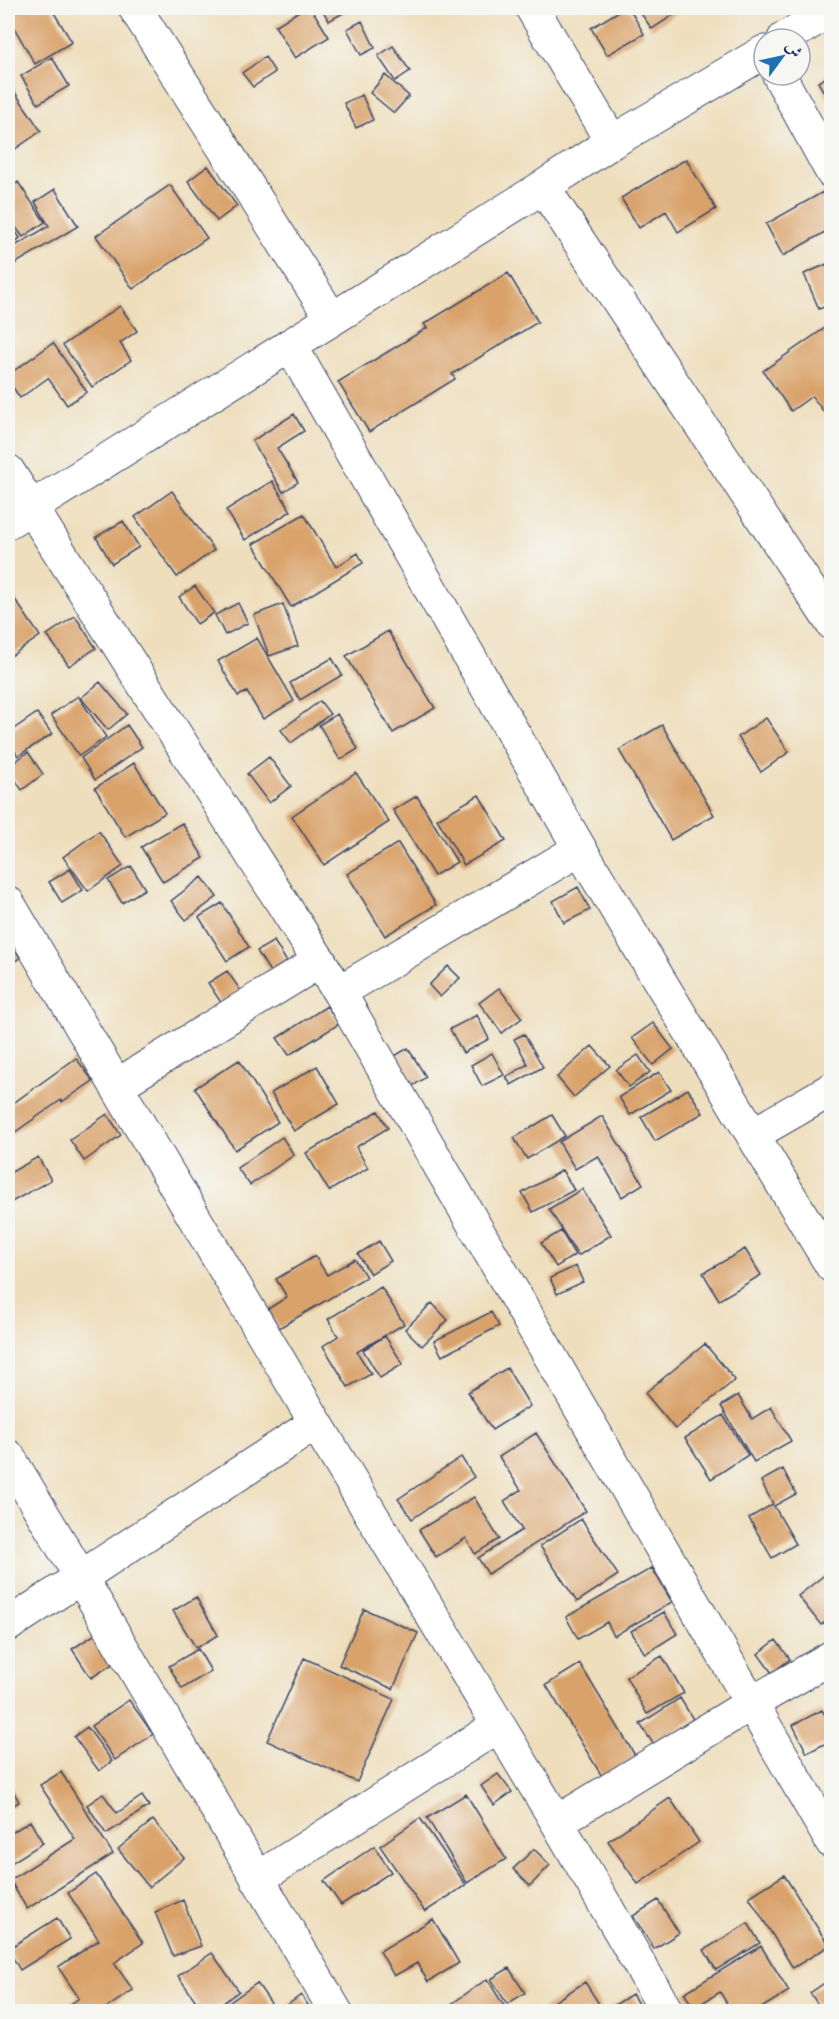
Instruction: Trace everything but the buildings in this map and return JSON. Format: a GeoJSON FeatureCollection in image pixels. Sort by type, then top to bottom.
{"type":"FeatureCollection","features":[{"type":"Feature","properties":{"kind":"street"},"geometry":{"type":"LineString","coordinates":[[135,8],[332,319]]}},
{"type":"Feature","properties":{"kind":"street"},"geometry":{"type":"LineString","coordinates":[[532,8],[612,142]]}},
{"type":"Feature","properties":{"kind":"street"},"geometry":{"type":"LineString","coordinates":[[803,27],[831,9]]}},
{"type":"Feature","properties":{"kind":"street"},"geometry":{"type":"LineString","coordinates":[[19,515],[612,142],[752,59]]}},
{"type":"Feature","properties":{"kind":"street"},"geometry":{"type":"LineString","coordinates":[[785,87],[831,172]]}},
{"type":"Feature","properties":{"kind":"street"},"geometry":{"type":"LineString","coordinates":[[543,187],[831,623]]}},
{"type":"Feature","properties":{"kind":"street"},"geometry":{"type":"LineString","coordinates":[[290,345],[580,849],[754,1134],[831,1266]]}},
{"type":"Feature","properties":{"kind":"street"},"geometry":{"type":"LineString","coordinates":[[8,471],[19,515],[339,992],[831,1842]]}},
{"type":"Feature","properties":{"kind":"street"},"geometry":{"type":"LineString","coordinates":[[339,992],[580,849]]}},
{"type":"Feature","properties":{"kind":"street"},"geometry":{"type":"LineString","coordinates":[[8,903],[316,1423],[557,1822],[667,2012]]}},
{"type":"Feature","properties":{"kind":"street"},"geometry":{"type":"LineString","coordinates":[[116,1086],[320,961]]}},
{"type":"Feature","properties":{"kind":"street"},"geometry":{"type":"LineString","coordinates":[[754,1134],[831,1089]]}},
{"type":"Feature","properties":{"kind":"street"},"geometry":{"type":"LineString","coordinates":[[8,1625],[316,1423]]}},
{"type":"Feature","properties":{"kind":"street"},"geometry":{"type":"LineString","coordinates":[[8,1456],[336,2012]]}},
{"type":"Feature","properties":{"kind":"street"},"geometry":{"type":"LineString","coordinates":[[557,1822],[831,1657]]}},
{"type":"Feature","properties":{"kind":"street"},"geometry":{"type":"LineString","coordinates":[[257,1879],[498,1726]]}}]}
